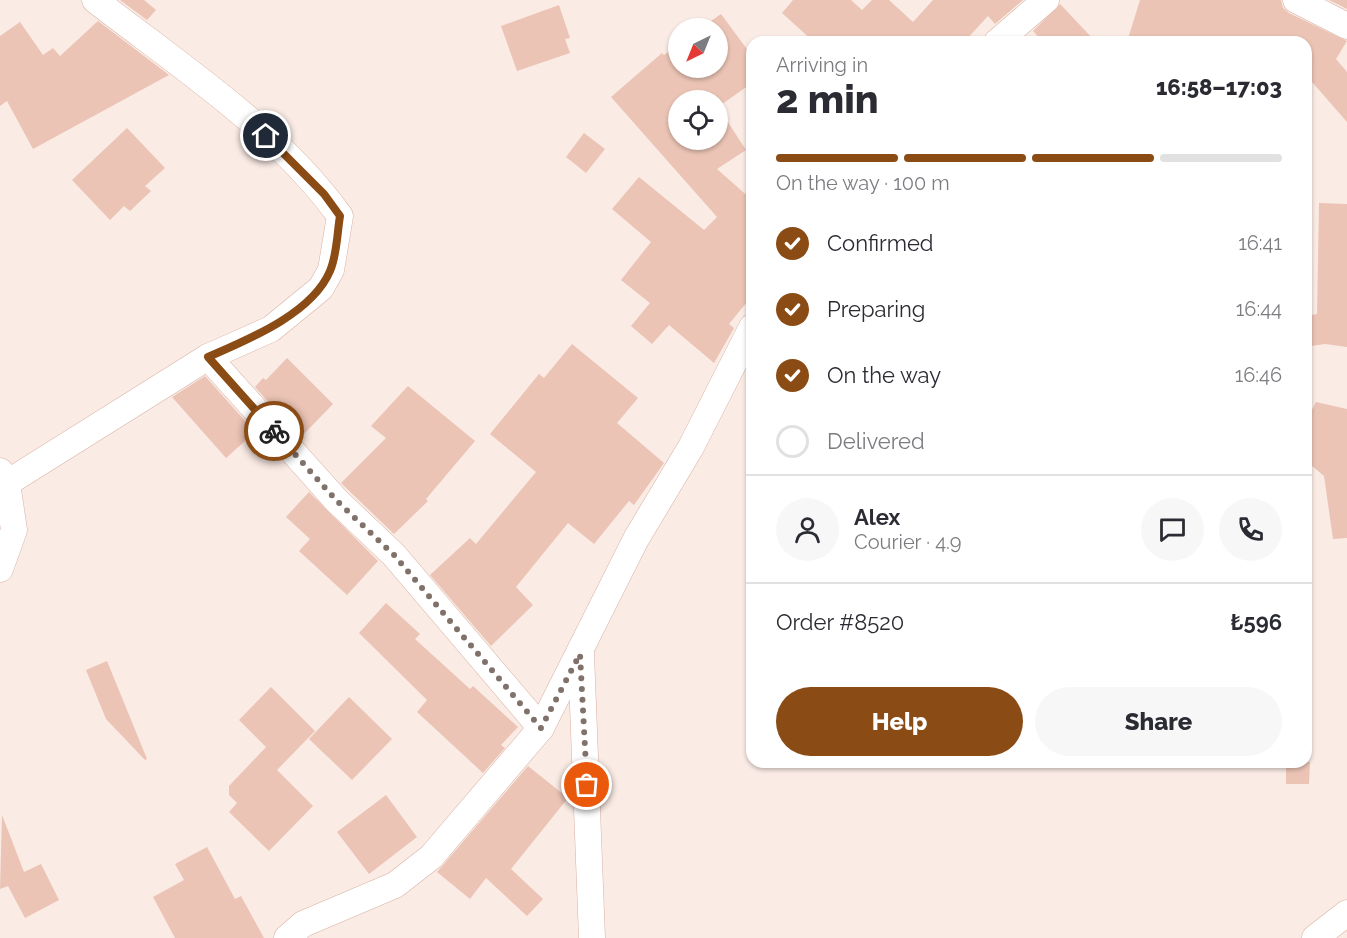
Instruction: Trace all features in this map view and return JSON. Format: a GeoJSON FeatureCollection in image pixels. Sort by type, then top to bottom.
{"type":"FeatureCollection","features":[{"type":"Feature","properties":{"kind":"street"},"geometry":{"type":"LineString","coordinates":[[0,569],[14,530],[4,477],[208,357],[272,329],[321,288],[331,270],[340,216],[324,194],[251,122],[95,0]]}},
{"type":"Feature","properties":{"kind":"street"},"geometry":{"type":"LineString","coordinates":[[1004,36],[1046,0]]}},
{"type":"Feature","properties":{"kind":"street"},"geometry":{"type":"LineString","coordinates":[[1296,0],[1347,26]]}},
{"type":"Feature","properties":{"kind":"street"},"geometry":{"type":"LineString","coordinates":[[287,938],[303,924],[395,885],[431,857],[541,728],[636,540],[691,447],[746,339]]}},
{"type":"Feature","properties":{"kind":"street"},"geometry":{"type":"LineString","coordinates":[[208,357],[337,501],[394,555],[541,728]]}},
{"type":"Feature","properties":{"kind":"street"},"geometry":{"type":"LineString","coordinates":[[580,654],[592,938]]}},
{"type":"Feature","properties":{"kind":"street"},"geometry":{"type":"LineString","coordinates":[[1315,938],[1347,912]]}},
{"type":"Feature","properties":{"kind":"building"},"geometry":{"type":"Polygon","coordinates":[[[120,0],[144,0],[156,10],[147,20],[120,0]]]}},
{"type":"Feature","properties":{"kind":"building"},"geometry":{"type":"Polygon","coordinates":[[[793,0],[851,0],[862,10],[872,0],[889,0],[913,22],[933,0],[1023,0],[995,24],[988,16],[970,36],[807,36],[782,13],[793,0]]]}},
{"type":"Feature","properties":{"kind":"building"},"geometry":{"type":"Polygon","coordinates":[[[1140,0],[1281,0],[1283,8],[1289,13],[1347,41],[1336,59],[1347,72],[1347,122],[1312,82],[1312,36],[1129,36],[1140,0]]]}},
{"type":"Feature","properties":{"kind":"building"},"geometry":{"type":"Polygon","coordinates":[[[1329,0],[1347,0],[1347,9],[1329,0]]]}},
{"type":"Feature","properties":{"kind":"building"},"geometry":{"type":"Polygon","coordinates":[[[1060,4],[1090,36],[1038,36],[1033,31],[1060,4]]]}},
{"type":"Feature","properties":{"kind":"building"},"geometry":{"type":"Polygon","coordinates":[[[559,5],[570,38],[565,39],[570,53],[517,71],[501,26],[559,5]]]}},
{"type":"Feature","properties":{"kind":"building"},"geometry":{"type":"Polygon","coordinates":[[[98,21],[169,75],[33,149],[7,101],[0,106],[0,36],[20,22],[43,55],[53,48],[60,56],[98,21]]]}},
{"type":"Feature","properties":{"kind":"building"},"geometry":{"type":"Polygon","coordinates":[[[728,23],[746,48],[746,87],[728,100],[728,90],[668,90],[668,150],[728,150],[728,122],[746,150],[717,169],[746,195],[746,303],[729,324],[734,328],[714,363],[669,325],[652,344],[631,326],[650,303],[621,280],[651,242],[612,209],[639,177],[704,230],[717,217],[611,97],[662,53],[664,55],[668,52],[668,78],[728,78],[728,23]]]}},
{"type":"Feature","properties":{"kind":"building"},"geometry":{"type":"Polygon","coordinates":[[[127,128],[165,168],[145,186],[151,191],[130,211],[124,206],[110,220],[72,180],[127,128]]]}},
{"type":"Feature","properties":{"kind":"building"},"geometry":{"type":"Polygon","coordinates":[[[584,133],[605,149],[586,173],[566,157],[584,133]]]}},
{"type":"Feature","properties":{"kind":"building"},"geometry":{"type":"Polygon","coordinates":[[[1319,203],[1347,204],[1347,347],[1325,344],[1312,346],[1312,315],[1317,314],[1319,203]]]}},
{"type":"Feature","properties":{"kind":"building"},"geometry":{"type":"Polygon","coordinates":[[[572,344],[638,398],[617,423],[664,463],[634,505],[629,501],[594,544],[568,523],[516,587],[533,605],[491,646],[430,575],[470,538],[476,544],[536,472],[490,434],[539,374],[544,378],[572,344]]]}},
{"type":"Feature","properties":{"kind":"building"},"geometry":{"type":"Polygon","coordinates":[[[287,358],[333,404],[300,438],[255,387],[263,378],[266,380],[287,358]]]}},
{"type":"Feature","properties":{"kind":"building"},"geometry":{"type":"Polygon","coordinates":[[[205,376],[255,432],[226,458],[172,397],[205,376]]]}},
{"type":"Feature","properties":{"kind":"building"},"geometry":{"type":"Polygon","coordinates":[[[408,386],[475,441],[426,499],[428,501],[394,534],[341,483],[386,438],[371,426],[408,386]]]}},
{"type":"Feature","properties":{"kind":"building"},"geometry":{"type":"Polygon","coordinates":[[[1316,402],[1347,409],[1347,538],[1333,539],[1324,476],[1312,466],[1312,410],[1316,402]]]}},
{"type":"Feature","properties":{"kind":"building"},"geometry":{"type":"Polygon","coordinates":[[[309,492],[378,561],[347,595],[299,551],[310,539],[286,517],[309,492]]]}},
{"type":"Feature","properties":{"kind":"building"},"geometry":{"type":"Polygon","coordinates":[[[386,603],[420,634],[415,639],[470,689],[473,686],[518,727],[501,745],[505,748],[483,773],[417,712],[427,700],[359,633],[386,603]]]}},
{"type":"Feature","properties":{"kind":"building"},"geometry":{"type":"Polygon","coordinates":[[[107,661],[147,759],[145,760],[106,719],[86,670],[107,661]]]}},
{"type":"Feature","properties":{"kind":"building"},"geometry":{"type":"Polygon","coordinates":[[[271,687],[315,731],[277,770],[313,806],[269,851],[229,812],[237,803],[229,795],[229,786],[266,747],[239,720],[271,687]]]}},
{"type":"Feature","properties":{"kind":"building"},"geometry":{"type":"Polygon","coordinates":[[[349,697],[392,739],[352,780],[309,739],[349,697]]]}},
{"type":"Feature","properties":{"kind":"building"},"geometry":{"type":"Polygon","coordinates":[[[528,766],[568,798],[511,869],[543,899],[527,916],[486,878],[470,899],[437,872],[528,766]]]}},
{"type":"Feature","properties":{"kind":"building"},"geometry":{"type":"Polygon","coordinates":[[[1286,768],[1310,768],[1309,784],[1286,784],[1286,768]]]}},
{"type":"Feature","properties":{"kind":"building"},"geometry":{"type":"Polygon","coordinates":[[[386,795],[417,837],[369,874],[337,832],[386,795]]]}},
{"type":"Feature","properties":{"kind":"building"},"geometry":{"type":"Polygon","coordinates":[[[2,815],[24,872],[41,864],[59,900],[25,918],[8,886],[0,889],[2,815]]]}},
{"type":"Feature","properties":{"kind":"building"},"geometry":{"type":"Polygon","coordinates":[[[207,847],[235,899],[241,896],[264,938],[175,938],[153,897],[184,880],[175,864],[207,847]]]}},
{"type":"Feature","properties":{"kind":"way so far"},"geometry":{"type":"LineString","coordinates":[[274,431],[337,501],[394,555],[541,728],[580,654],[587,785]]}},
{"type":"Feature","properties":{"kind":"route"},"geometry":{"type":"LineString","coordinates":[[266,136],[324,194],[340,216],[331,270],[321,288],[272,329],[208,357],[274,431]]}}]}
